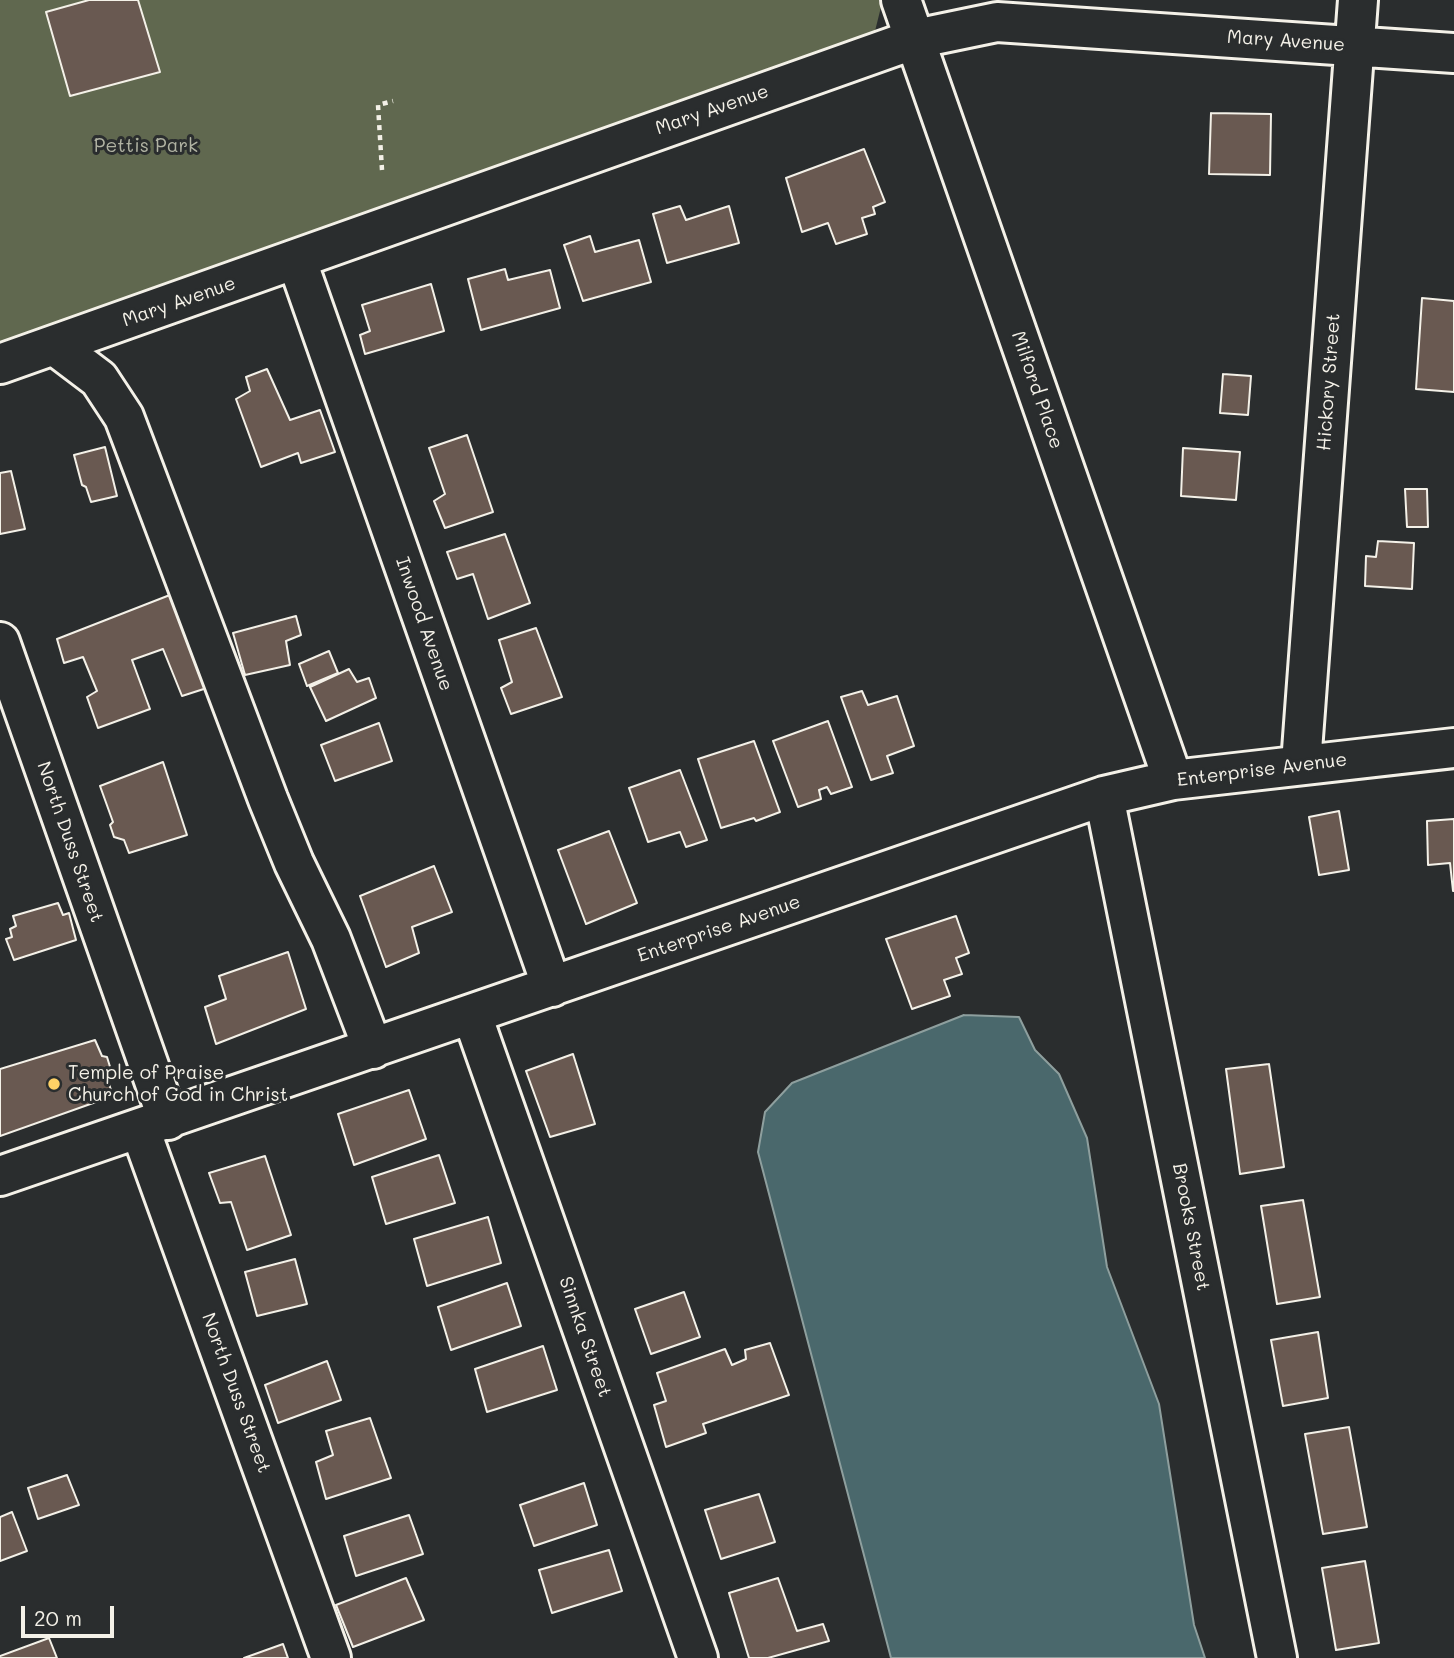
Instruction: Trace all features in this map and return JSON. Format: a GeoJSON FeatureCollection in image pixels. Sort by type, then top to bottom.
{"type":"FeatureCollection","features":[{"type":"Feature","properties":{"kind":"street","name":"Milford Place"},"geometry":{"type":"LineString","coordinates":[[901,0],[1173,780]]}},
{"type":"Feature","properties":{"kind":"street","name":"Hickory Street"},"geometry":{"type":"LineString","coordinates":[[1301,764],[1358,0]]}},
{"type":"Feature","properties":{"kind":"street","name":"Mary Avenue"},"geometry":{"type":"LineString","coordinates":[[0,364],[297,261],[447,203],[915,39],[997,22],[1454,53]]}},
{"type":"Feature","properties":{"kind":"street","name":"Inwood Avenue"},"geometry":{"type":"LineString","coordinates":[[297,261],[552,987]]}},
{"type":"Feature","properties":{"kind":"street"},"geometry":{"type":"LineString","coordinates":[[54,345],[99,379],[124,417],[273,812],[331,939],[373,1049]]}},
{"type":"Feature","properties":{"kind":"street","name":"North Duss Street"},"geometry":{"type":"LineString","coordinates":[[0,642],[155,1125],[331,1658]]}},
{"type":"Feature","properties":{"kind":"street","name":"Enterprise Avenue"},"geometry":{"type":"LineString","coordinates":[[0,1176],[155,1125],[1104,796],[1173,780],[1454,748]]}},
{"type":"Feature","properties":{"kind":"street","name":"Brooks Street"},"geometry":{"type":"LineString","coordinates":[[1104,796],[1277,1658]]}},
{"type":"Feature","properties":{"kind":"street","name":"Sinnka Street"},"geometry":{"type":"LineString","coordinates":[[472,1015],[698,1658]]}},
{"type":"Feature","properties":{"kind":"path"},"geometry":{"type":"LineString","coordinates":[[382,170],[378,105],[393,101]]}},
{"type":"Feature","properties":{"kind":"green space","name":"Pettis Park"},"geometry":{"type":"Polygon","coordinates":[[[0,0],[879,0],[881,7],[875,31],[0,347],[0,0]]]}},
{"type":"Feature","properties":{"kind":"water"},"geometry":{"type":"Polygon","coordinates":[[[964,1015],[1019,1017],[1035,1050],[1059,1074],[1087,1138],[1107,1267],[1159,1404],[1194,1625],[1205,1658],[891,1658],[758,1152],[765,1112],[792,1083],[964,1015]]]}},
{"type":"Feature","properties":{"kind":"building"},"geometry":{"type":"Polygon","coordinates":[[[89,0],[138,0],[160,72],[70,96],[46,12],[89,0]]]}},
{"type":"Feature","properties":{"kind":"building"},"geometry":{"type":"Polygon","coordinates":[[[1211,113],[1271,114],[1270,175],[1209,174],[1211,113]]]}},
{"type":"Feature","properties":{"kind":"building"},"geometry":{"type":"Polygon","coordinates":[[[864,149],[885,202],[873,207],[875,214],[862,218],[867,234],[836,244],[828,223],[802,232],[786,178],[864,149]]]}},
{"type":"Feature","properties":{"kind":"building"},"geometry":{"type":"Polygon","coordinates":[[[680,206],[686,220],[729,206],[739,243],[667,263],[653,214],[680,206]]]}},
{"type":"Feature","properties":{"kind":"building"},"geometry":{"type":"Polygon","coordinates":[[[590,236],[595,252],[639,240],[651,282],[583,301],[564,245],[590,236]]]}},
{"type":"Feature","properties":{"kind":"building"},"geometry":{"type":"Polygon","coordinates":[[[505,269],[508,280],[550,270],[560,308],[481,330],[468,279],[505,269]]]}},
{"type":"Feature","properties":{"kind":"building"},"geometry":{"type":"Polygon","coordinates":[[[431,284],[444,331],[365,354],[360,335],[370,331],[362,305],[431,284]]]}},
{"type":"Feature","properties":{"kind":"building"},"geometry":{"type":"Polygon","coordinates":[[[1422,298],[1454,301],[1454,392],[1416,389],[1422,298]]]}},
{"type":"Feature","properties":{"kind":"building"},"geometry":{"type":"Polygon","coordinates":[[[267,369],[290,420],[320,410],[335,452],[301,463],[298,453],[261,467],[236,399],[250,391],[246,377],[267,369]]]}},
{"type":"Feature","properties":{"kind":"building"},"geometry":{"type":"Polygon","coordinates":[[[1223,374],[1251,376],[1248,415],[1220,413],[1223,374]]]}},
{"type":"Feature","properties":{"kind":"building"},"geometry":{"type":"Polygon","coordinates":[[[467,435],[493,512],[445,528],[434,501],[445,494],[429,448],[467,435]]]}},
{"type":"Feature","properties":{"kind":"building"},"geometry":{"type":"Polygon","coordinates":[[[105,447],[117,496],[91,502],[86,487],[82,485],[74,455],[105,447]]]}},
{"type":"Feature","properties":{"kind":"building"},"geometry":{"type":"Polygon","coordinates":[[[1183,448],[1240,452],[1236,500],[1181,496],[1183,448]]]}},
{"type":"Feature","properties":{"kind":"building"},"geometry":{"type":"Polygon","coordinates":[[[11,471],[25,529],[0,534],[0,473],[11,471]]]}},
{"type":"Feature","properties":{"kind":"building"},"geometry":{"type":"Polygon","coordinates":[[[1405,489],[1427,489],[1428,527],[1407,527],[1405,489]]]}},
{"type":"Feature","properties":{"kind":"building"},"geometry":{"type":"Polygon","coordinates":[[[505,534],[530,603],[488,619],[473,574],[457,579],[447,552],[505,534]]]}},
{"type":"Feature","properties":{"kind":"building"},"geometry":{"type":"Polygon","coordinates":[[[1378,541],[1414,543],[1412,589],[1365,586],[1366,556],[1376,557],[1378,541]]]}},
{"type":"Feature","properties":{"kind":"building"},"geometry":{"type":"Polygon","coordinates":[[[175,593],[210,687],[182,696],[163,649],[132,660],[150,709],[98,728],[87,697],[97,691],[83,657],[64,663],[57,639],[175,593]]]}},
{"type":"Feature","properties":{"kind":"building"},"geometry":{"type":"Polygon","coordinates":[[[296,616],[301,635],[286,641],[290,665],[245,675],[233,633],[296,616]]]}},
{"type":"Feature","properties":{"kind":"building"},"geometry":{"type":"Polygon","coordinates":[[[536,628],[562,697],[511,714],[501,688],[512,682],[499,640],[536,628]]]}},
{"type":"Feature","properties":{"kind":"building"},"geometry":{"type":"Polygon","coordinates":[[[329,651],[338,673],[307,686],[299,664],[329,651]]]}},
{"type":"Feature","properties":{"kind":"building"},"geometry":{"type":"Polygon","coordinates":[[[349,669],[357,682],[369,678],[376,698],[326,721],[310,687],[349,669]]]}},
{"type":"Feature","properties":{"kind":"building"},"geometry":{"type":"Polygon","coordinates":[[[862,691],[868,705],[897,696],[914,746],[887,756],[893,773],[871,780],[841,697],[862,691]]]}},
{"type":"Feature","properties":{"kind":"building"},"geometry":{"type":"Polygon","coordinates":[[[828,721],[852,787],[831,794],[827,787],[819,790],[821,799],[798,807],[773,741],[828,721]]]}},
{"type":"Feature","properties":{"kind":"building"},"geometry":{"type":"Polygon","coordinates":[[[379,723],[392,761],[335,781],[321,745],[379,723]]]}},
{"type":"Feature","properties":{"kind":"building"},"geometry":{"type":"Polygon","coordinates":[[[754,741],[780,812],[756,821],[754,818],[721,828],[698,759],[754,741]]]}},
{"type":"Feature","properties":{"kind":"building"},"geometry":{"type":"Polygon","coordinates":[[[163,762],[187,835],[129,853],[124,840],[114,837],[110,825],[113,822],[100,786],[163,762]]]}},
{"type":"Feature","properties":{"kind":"building"},"geometry":{"type":"Polygon","coordinates":[[[680,770],[707,840],[686,847],[680,832],[648,842],[629,788],[680,770]]]}},
{"type":"Feature","properties":{"kind":"building"},"geometry":{"type":"Polygon","coordinates":[[[1339,811],[1349,870],[1319,875],[1309,817],[1339,811]]]}},
{"type":"Feature","properties":{"kind":"building"},"geometry":{"type":"Polygon","coordinates":[[[1454,819],[1453,891],[1450,863],[1428,865],[1427,821],[1454,819]]]}},
{"type":"Feature","properties":{"kind":"building"},"geometry":{"type":"Polygon","coordinates":[[[609,831],[637,903],[586,924],[558,850],[609,831]]]}},
{"type":"Feature","properties":{"kind":"building"},"geometry":{"type":"Polygon","coordinates":[[[434,866],[452,912],[412,927],[419,953],[386,967],[360,896],[434,866]]]}},
{"type":"Feature","properties":{"kind":"building"},"geometry":{"type":"Polygon","coordinates":[[[58,903],[63,915],[69,913],[76,940],[14,960],[6,939],[12,937],[10,929],[16,926],[13,916],[58,903]]]}},
{"type":"Feature","properties":{"kind":"building"},"geometry":{"type":"Polygon","coordinates":[[[956,916],[969,953],[956,958],[962,974],[944,980],[950,996],[912,1009],[886,939],[956,916]]]}},
{"type":"Feature","properties":{"kind":"building"},"geometry":{"type":"Polygon","coordinates":[[[288,952],[306,1009],[216,1044],[205,1007],[226,999],[219,976],[288,952]]]}},
{"type":"Feature","properties":{"kind":"building"},"geometry":{"type":"Polygon","coordinates":[[[95,1040],[102,1056],[107,1057],[111,1070],[107,1078],[113,1096],[0,1136],[0,1069],[95,1040]]]}},
{"type":"Feature","properties":{"kind":"building"},"geometry":{"type":"Polygon","coordinates":[[[573,1054],[595,1124],[550,1137],[526,1071],[573,1054]]]}},
{"type":"Feature","properties":{"kind":"building"},"geometry":{"type":"Polygon","coordinates":[[[1269,1064],[1284,1167],[1240,1174],[1226,1069],[1269,1064]]]}},
{"type":"Feature","properties":{"kind":"building"},"geometry":{"type":"Polygon","coordinates":[[[409,1090],[426,1139],[354,1165],[338,1114],[409,1090]]]}},
{"type":"Feature","properties":{"kind":"building"},"geometry":{"type":"Polygon","coordinates":[[[439,1155],[455,1203],[386,1224],[372,1177],[439,1155]]]}},
{"type":"Feature","properties":{"kind":"building"},"geometry":{"type":"Polygon","coordinates":[[[265,1156],[291,1235],[247,1250],[231,1202],[220,1203],[209,1173],[265,1156]]]}},
{"type":"Feature","properties":{"kind":"building"},"geometry":{"type":"Polygon","coordinates":[[[1303,1200],[1320,1297],[1277,1304],[1261,1206],[1303,1200]]]}},
{"type":"Feature","properties":{"kind":"building"},"geometry":{"type":"Polygon","coordinates":[[[488,1217],[501,1263],[427,1286],[414,1239],[488,1217]]]}},
{"type":"Feature","properties":{"kind":"building"},"geometry":{"type":"Polygon","coordinates":[[[295,1259],[307,1304],[257,1316],[245,1272],[295,1259]]]}},
{"type":"Feature","properties":{"kind":"building"},"geometry":{"type":"Polygon","coordinates":[[[507,1283],[521,1326],[451,1350],[438,1307],[507,1283]]]}},
{"type":"Feature","properties":{"kind":"building"},"geometry":{"type":"Polygon","coordinates":[[[684,1292],[700,1337],[651,1354],[635,1309],[684,1292]]]}},
{"type":"Feature","properties":{"kind":"building"},"geometry":{"type":"Polygon","coordinates":[[[1318,1332],[1328,1398],[1283,1406],[1271,1340],[1318,1332]]]}},
{"type":"Feature","properties":{"kind":"building"},"geometry":{"type":"Polygon","coordinates":[[[770,1343],[789,1395],[703,1424],[706,1433],[666,1447],[654,1405],[666,1401],[657,1373],[725,1349],[732,1365],[746,1359],[745,1350],[770,1343]]]}},
{"type":"Feature","properties":{"kind":"building"},"geometry":{"type":"Polygon","coordinates":[[[543,1346],[557,1390],[487,1412],[475,1369],[543,1346]]]}},
{"type":"Feature","properties":{"kind":"building"},"geometry":{"type":"Polygon","coordinates":[[[327,1361],[341,1400],[278,1423],[265,1385],[327,1361]]]}},
{"type":"Feature","properties":{"kind":"building"},"geometry":{"type":"Polygon","coordinates":[[[370,1418],[391,1478],[326,1499],[316,1462],[333,1455],[326,1431],[370,1418]]]}},
{"type":"Feature","properties":{"kind":"building"},"geometry":{"type":"Polygon","coordinates":[[[1349,1427],[1367,1527],[1323,1534],[1305,1434],[1349,1427]]]}},
{"type":"Feature","properties":{"kind":"building"},"geometry":{"type":"Polygon","coordinates":[[[67,1475],[79,1505],[38,1519],[28,1488],[67,1475]]]}},
{"type":"Feature","properties":{"kind":"building"},"geometry":{"type":"Polygon","coordinates":[[[584,1483],[597,1525],[534,1546],[520,1505],[584,1483]]]}},
{"type":"Feature","properties":{"kind":"building"},"geometry":{"type":"Polygon","coordinates":[[[759,1494],[775,1542],[721,1559],[705,1510],[759,1494]]]}},
{"type":"Feature","properties":{"kind":"building"},"geometry":{"type":"Polygon","coordinates":[[[12,1512],[27,1551],[0,1561],[0,1517],[12,1512]]]}},
{"type":"Feature","properties":{"kind":"building"},"geometry":{"type":"Polygon","coordinates":[[[409,1515],[423,1554],[356,1576],[344,1536],[409,1515]]]}},
{"type":"Feature","properties":{"kind":"building"},"geometry":{"type":"Polygon","coordinates":[[[609,1550],[622,1591],[552,1613],[539,1570],[609,1550]]]}},
{"type":"Feature","properties":{"kind":"building"},"geometry":{"type":"Polygon","coordinates":[[[1365,1561],[1379,1643],[1336,1650],[1322,1568],[1365,1561]]]}},
{"type":"Feature","properties":{"kind":"building"},"geometry":{"type":"Polygon","coordinates":[[[406,1578],[424,1620],[353,1647],[336,1605],[406,1578]]]}},
{"type":"Feature","properties":{"kind":"building"},"geometry":{"type":"Polygon","coordinates":[[[778,1578],[797,1631],[823,1624],[829,1641],[768,1658],[749,1658],[729,1593],[778,1578]]]}},
{"type":"Feature","properties":{"kind":"building"},"geometry":{"type":"Polygon","coordinates":[[[49,1638],[57,1658],[0,1658],[0,1656],[49,1638]]]}},
{"type":"Feature","properties":{"kind":"building"},"geometry":{"type":"Polygon","coordinates":[[[283,1644],[288,1658],[244,1658],[283,1644]]]}},
{"type":"Feature","properties":{"kind":"place","name":"Temple of Praise Church of God in Christ"},"geometry":{"type":"Point","coordinates":[54,1084]}}]}
